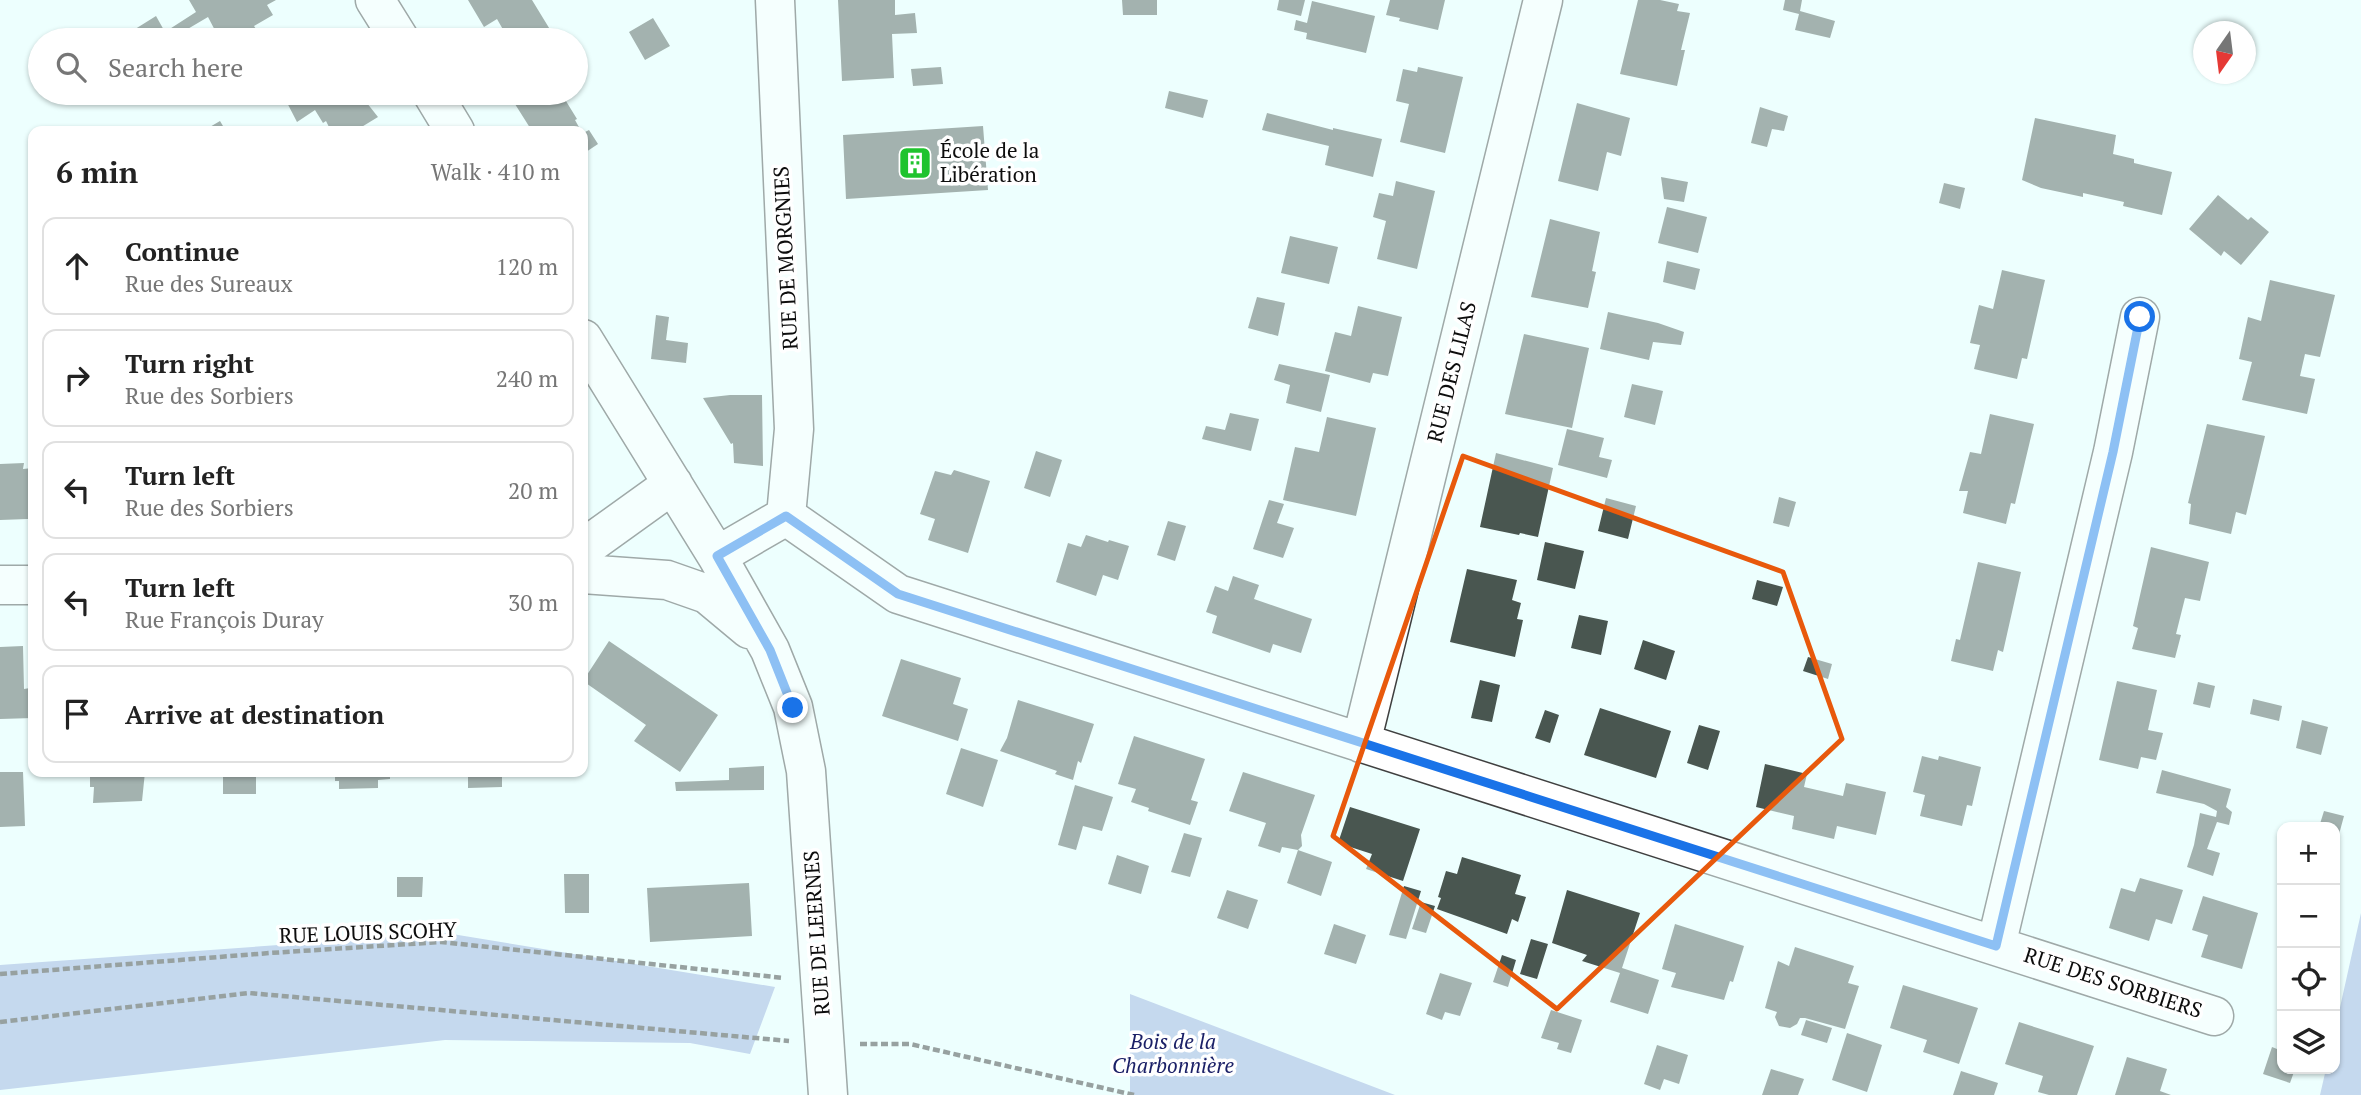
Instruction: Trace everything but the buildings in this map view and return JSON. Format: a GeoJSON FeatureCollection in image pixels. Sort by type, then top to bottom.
{"type":"FeatureCollection","features":[{"type":"Feature","properties":{"kind":"street"},"geometry":{"type":"LineString","coordinates":[[375,0],[392,28]]}},
{"type":"Feature","properties":{"kind":"street","name":"RUE DE MORGNIES"},"geometry":{"type":"LineString","coordinates":[[775,0],[794,429],[786,516]]}},
{"type":"Feature","properties":{"kind":"street","name":"RUE DES LILAS"},"geometry":{"type":"LineString","coordinates":[[1361,743],[1542,0]]}},
{"type":"Feature","properties":{"kind":"street"},"geometry":{"type":"LineString","coordinates":[[439,105],[452,126]]}},
{"type":"Feature","properties":{"kind":"street"},"geometry":{"type":"LineString","coordinates":[[1996,946],[2113,452],[2140,317]]}},
{"type":"Feature","properties":{"kind":"street","name":"RUE DE LEERNES"},"geometry":{"type":"LineString","coordinates":[[588,347],[717,556],[770,650],[793,708],[806,771],[828,1095]]}},
{"type":"Feature","properties":{"kind":"street"},"geometry":{"type":"LineString","coordinates":[[588,544],[673,484]]}},
{"type":"Feature","properties":{"kind":"street"},"geometry":{"type":"LineString","coordinates":[[717,556],[786,516]]}},
{"type":"Feature","properties":{"kind":"street","name":"RUE DES SORBIERS"},"geometry":{"type":"LineString","coordinates":[[786,516],[898,594],[2214,1016]]}},
{"type":"Feature","properties":{"kind":"street"},"geometry":{"type":"LineString","coordinates":[[588,573],[667,580],[707,594],[736,616],[770,650]]}},
{"type":"Feature","properties":{"kind":"street"},"geometry":{"type":"LineString","coordinates":[[0,585],[28,585]]}},
{"type":"Feature","properties":{"kind":"path","name":"RUE LOUIS SCOHY"},"geometry":{"type":"LineString","coordinates":[[0,974],[441,942],[821,982]]}},
{"type":"Feature","properties":{"kind":"path"},"geometry":{"type":"LineString","coordinates":[[0,1022],[249,993],[825,1044],[910,1044],[1134,1095]]}},
{"type":"Feature","properties":{"kind":"highlighted area"},"geometry":{"type":"Polygon","coordinates":[[[1463,456],[1783,572],[1842,739],[1557,1009],[1333,836],[1463,456]]]}},
{"type":"Feature","properties":{"kind":"green space"},"geometry":{"type":"Polygon","coordinates":[[[2361,913],[2361,1095],[2320,1095],[2325,1074],[2340,1074],[2340,1008],[2361,913]]]}},
{"type":"Feature","properties":{"kind":"green space"},"geometry":{"type":"Polygon","coordinates":[[[446,933],[775,987],[750,1054],[690,1043],[445,1040],[0,1090],[0,965],[446,933]]]}},
{"type":"Feature","properties":{"kind":"green space","name":"Bois de la Charbonnière"},"geometry":{"type":"Polygon","coordinates":[[[1130,994],[1395,1095],[1130,1095],[1130,994]]]}},
{"type":"Feature","properties":{"kind":"place","name":"École de la Libération"},"geometry":{"type":"Point","coordinates":[915,163]}},
{"type":"Feature","properties":{"kind":"route"},"geometry":{"type":"LineString","coordinates":[[793,708],[770,650],[717,556],[786,516],[898,594],[1996,946],[2113,452],[2140,317]]}}]}
